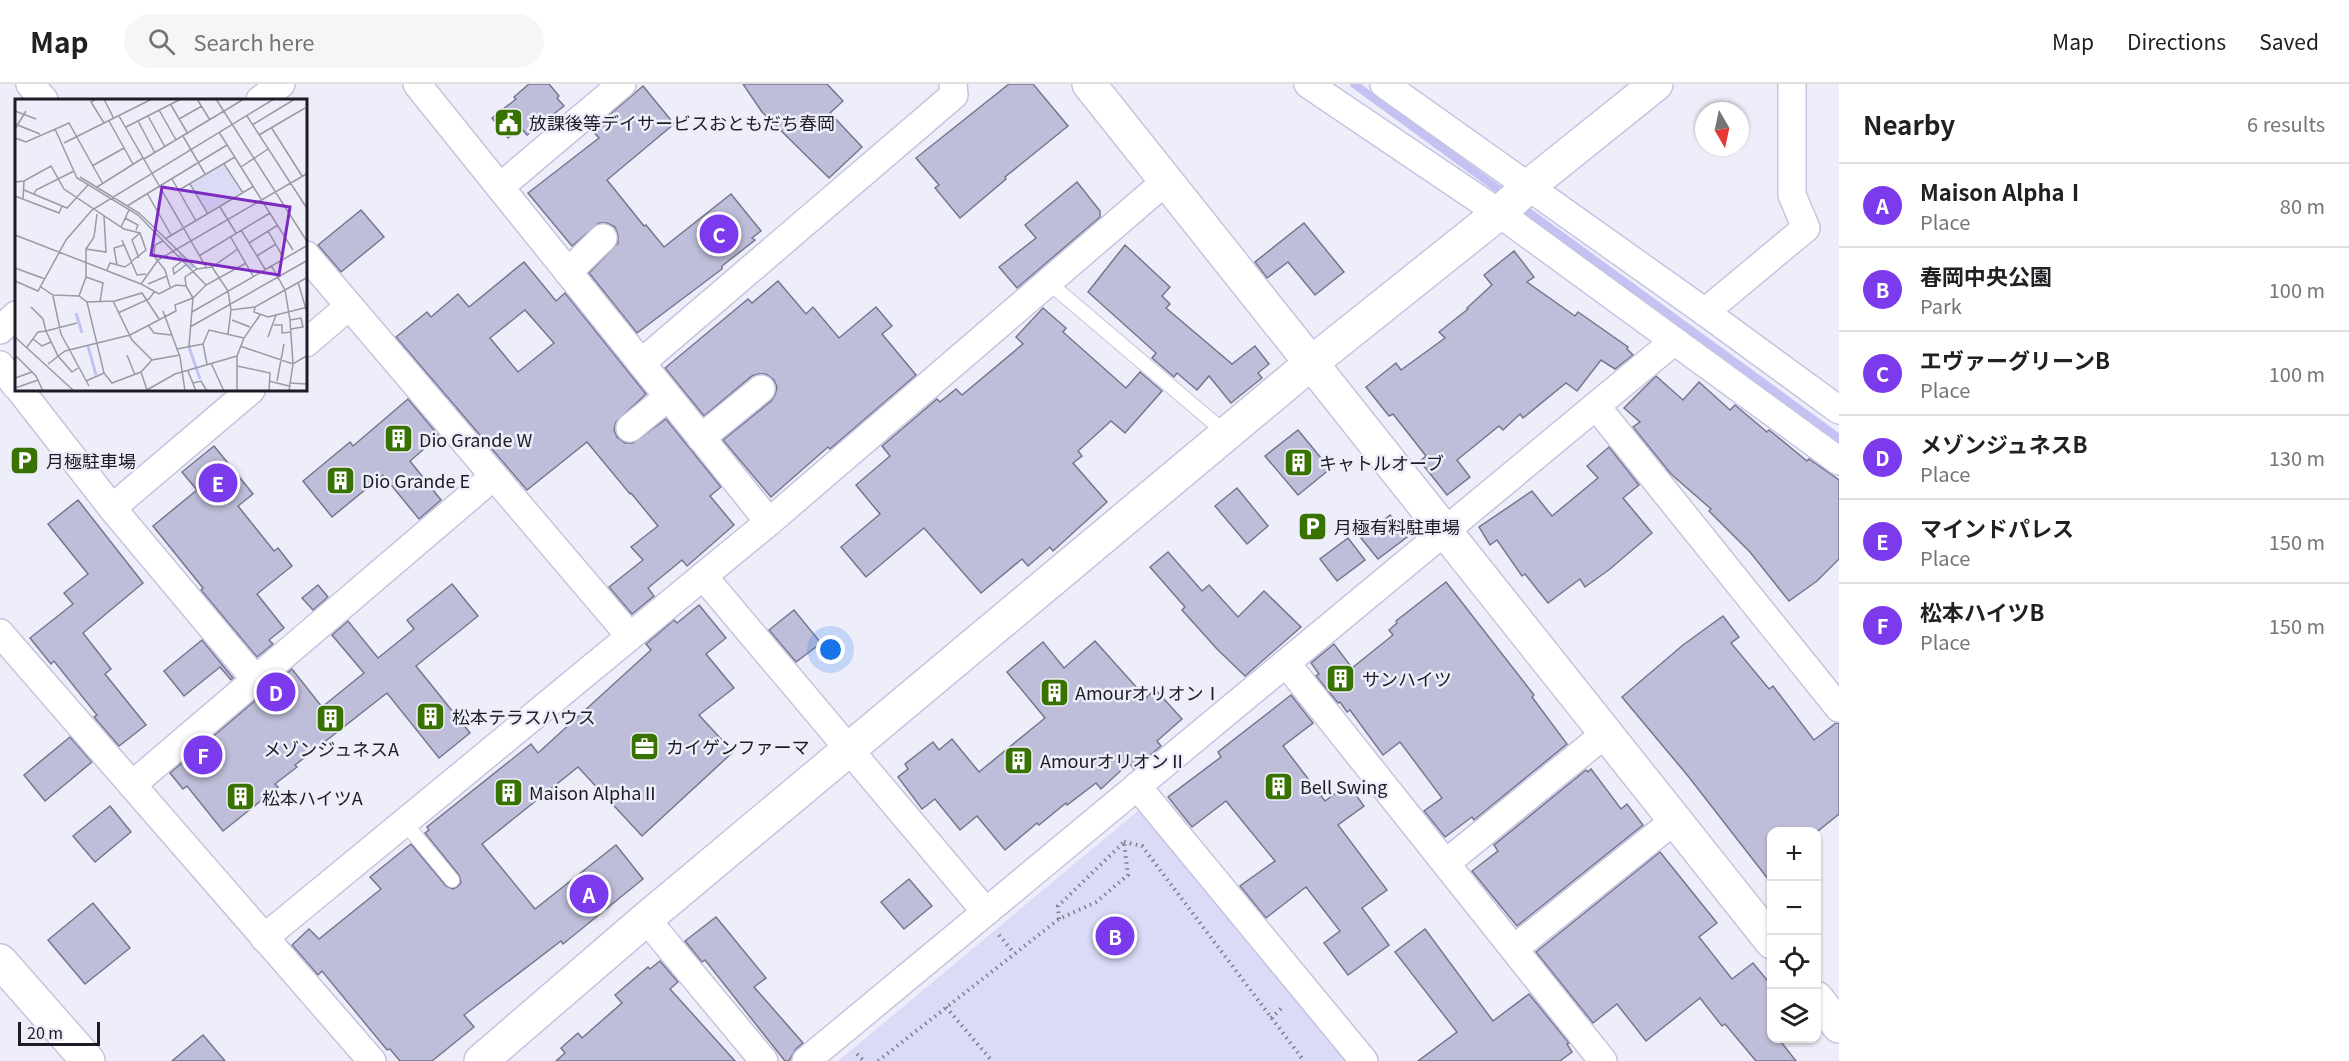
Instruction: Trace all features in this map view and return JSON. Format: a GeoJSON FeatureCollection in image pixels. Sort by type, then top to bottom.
{"type":"FeatureCollection","features":[{"type":"Feature","properties":{"kind":"street"},"geometry":{"type":"LineString","coordinates":[[30,84],[43,99]]}},
{"type":"Feature","properties":{"kind":"street"},"geometry":{"type":"LineString","coordinates":[[261,99],[280,84]]}},
{"type":"Feature","properties":{"kind":"street"},"geometry":{"type":"LineString","coordinates":[[417,84],[769,522]]}},
{"type":"Feature","properties":{"kind":"street"},"geometry":{"type":"LineString","coordinates":[[500,187],[622,84]]}},
{"type":"Feature","properties":{"kind":"street"},"geometry":{"type":"LineString","coordinates":[[641,363],[954,95],[953,84]]}},
{"type":"Feature","properties":{"kind":"street"},"geometry":{"type":"LineString","coordinates":[[1089,84],[1767,936]]}},
{"type":"Feature","properties":{"kind":"street"},"geometry":{"type":"LineString","coordinates":[[1308,84],[1499,213],[1839,461]]}},
{"type":"Feature","properties":{"kind":"street"},"geometry":{"type":"LineString","coordinates":[[1384,84],[1839,410]]}},
{"type":"Feature","properties":{"kind":"street"},"geometry":{"type":"LineString","coordinates":[[481,1061],[646,919],[851,750],[1310,364],[1656,84]]}},
{"type":"Feature","properties":{"kind":"street"},"geometry":{"type":"LineString","coordinates":[[1705,312],[1806,228],[1792,195],[1792,84]]}},
{"type":"Feature","properties":{"kind":"street"},"geometry":{"type":"LineString","coordinates":[[264,938],[769,522],[1166,181]]}},
{"type":"Feature","properties":{"kind":"street"},"geometry":{"type":"LineString","coordinates":[[568,272],[603,238]]}},
{"type":"Feature","properties":{"kind":"street"},"geometry":{"type":"LineString","coordinates":[[308,257],[630,636]]}},
{"type":"Feature","properties":{"kind":"street"},"geometry":{"type":"LineString","coordinates":[[308,341],[349,306]]}},
{"type":"Feature","properties":{"kind":"street"},"geometry":{"type":"LineString","coordinates":[[0,330],[15,316]]}},
{"type":"Feature","properties":{"kind":"street"},"geometry":{"type":"LineString","coordinates":[[806,1061],[991,921],[1137,786],[1673,342]]}},
{"type":"Feature","properties":{"kind":"street"},"geometry":{"type":"LineString","coordinates":[[0,365],[15,385]]}},
{"type":"Feature","properties":{"kind":"street"},"geometry":{"type":"LineString","coordinates":[[701,438],[761,389]]}},
{"type":"Feature","properties":{"kind":"street"},"geometry":{"type":"LineString","coordinates":[[22,392],[112,508],[256,680]]}},
{"type":"Feature","properties":{"kind":"street"},"geometry":{"type":"LineString","coordinates":[[112,508],[249,392]]}},
{"type":"Feature","properties":{"kind":"street"},"geometry":{"type":"LineString","coordinates":[[630,428],[668,398]]}},
{"type":"Feature","properties":{"kind":"street"},"geometry":{"type":"LineString","coordinates":[[1596,406],[1839,708]]}},
{"type":"Feature","properties":{"kind":"street"},"geometry":{"type":"LineString","coordinates":[[132,785],[494,476]]}},
{"type":"Feature","properties":{"kind":"street"},"geometry":{"type":"LineString","coordinates":[[703,576],[851,750],[991,921]]}},
{"type":"Feature","properties":{"kind":"street"},"geometry":{"type":"LineString","coordinates":[[0,633],[372,1061]]}},
{"type":"Feature","properties":{"kind":"street"},"geometry":{"type":"LineString","coordinates":[[1286,663],[1514,949],[1595,1058]]}},
{"type":"Feature","properties":{"kind":"street"},"geometry":{"type":"LineString","coordinates":[[1446,864],[1605,734]]}},
{"type":"Feature","properties":{"kind":"street"},"geometry":{"type":"LineString","coordinates":[[1137,786],[1364,1061]]}},
{"type":"Feature","properties":{"kind":"street"},"geometry":{"type":"LineString","coordinates":[[1514,949],[1674,820]]}},
{"type":"Feature","properties":{"kind":"street"},"geometry":{"type":"LineString","coordinates":[[646,919],[764,1061]]}},
{"type":"Feature","properties":{"kind":"street"},"geometry":{"type":"LineString","coordinates":[[0,961],[88,1061]]}},
{"type":"Feature","properties":{"kind":"street"},"geometry":{"type":"LineString","coordinates":[[1821,1004],[1839,1026]]}},
{"type":"Feature","properties":{"kind":"lane"},"geometry":{"type":"LineString","coordinates":[[1048,282],[1227,434]]}},
{"type":"Feature","properties":{"kind":"lane"},"geometry":{"type":"LineString","coordinates":[[404,822],[452,880]]}},
{"type":"Feature","properties":{"kind":"path"},"geometry":{"type":"LineString","coordinates":[[1059,919],[1058,906],[1124,842]]}},
{"type":"Feature","properties":{"kind":"path"},"geometry":{"type":"LineString","coordinates":[[878,1061],[1059,919],[1096,902],[1128,875],[1124,842]]}},
{"type":"Feature","properties":{"kind":"path"},"geometry":{"type":"LineString","coordinates":[[1124,842],[1142,846],[1304,1061]]}},
{"type":"Feature","properties":{"kind":"path"},"geometry":{"type":"LineString","coordinates":[[991,921],[1014,953]]}},
{"type":"Feature","properties":{"kind":"path"},"geometry":{"type":"LineString","coordinates":[[1271,1018],[1288,1002]]}},
{"type":"Feature","properties":{"kind":"path"},"geometry":{"type":"LineString","coordinates":[[946,1007],[993,1061]]}},
{"type":"Feature","properties":{"kind":"path"},"geometry":{"type":"LineString","coordinates":[[857,1053],[864,1061]]}},
{"type":"Feature","properties":{"kind":"shaded area"},"geometry":{"type":"Polygon","coordinates":[[[1139,810],[1345,1061],[838,1061],[1139,810]]]}},
{"type":"Feature","properties":{"kind":"building"},"geometry":{"type":"Polygon","coordinates":[[[529,84],[549,84],[564,106],[527,135],[521,128],[508,138],[492,118],[516,99],[514,97],[529,84]]]}},
{"type":"Feature","properties":{"kind":"building"},"geometry":{"type":"Polygon","coordinates":[[[743,84],[827,84],[843,101],[830,113],[862,147],[829,178],[762,112],[743,84]]]}},
{"type":"Feature","properties":{"kind":"building"},"geometry":{"type":"Polygon","coordinates":[[[1009,84],[1033,84],[1068,126],[1005,177],[1006,179],[960,218],[935,188],[939,185],[916,158],[1009,84]]]}},
{"type":"Feature","properties":{"kind":"building"},"geometry":{"type":"Polygon","coordinates":[[[643,86],[674,124],[607,180],[644,226],[646,225],[664,247],[731,194],[761,231],[752,238],[755,240],[722,266],[722,269],[637,333],[589,273],[618,243],[615,227],[607,223],[599,223],[572,246],[528,193],[599,138],[592,130],[643,86]]]}},
{"type":"Feature","properties":{"kind":"building"},"geometry":{"type":"Polygon","coordinates":[[[1077,182],[1100,211],[1100,217],[1017,288],[999,267],[1036,238],[1025,225],[1077,182]]]}},
{"type":"Feature","properties":{"kind":"building"},"geometry":{"type":"Polygon","coordinates":[[[361,210],[384,237],[341,272],[318,245],[361,210]]]}},
{"type":"Feature","properties":{"kind":"building"},"geometry":{"type":"Polygon","coordinates":[[[1304,223],[1344,272],[1315,295],[1288,262],[1267,278],[1255,262],[1304,223]]]}},
{"type":"Feature","properties":{"kind":"building"},"geometry":{"type":"Polygon","coordinates":[[[1125,245],[1170,287],[1162,296],[1170,304],[1166,308],[1232,364],[1255,346],[1269,364],[1258,373],[1262,378],[1231,403],[1209,376],[1197,390],[1177,373],[1174,377],[1152,358],[1156,353],[1088,292],[1125,245]]]}},
{"type":"Feature","properties":{"kind":"building"},"geometry":{"type":"Polygon","coordinates":[[[1514,251],[1534,277],[1527,282],[1575,316],[1578,312],[1628,347],[1627,349],[1633,355],[1615,369],[1601,360],[1577,391],[1566,383],[1523,418],[1520,414],[1503,430],[1499,426],[1457,460],[1470,477],[1447,495],[1420,461],[1426,456],[1393,414],[1389,416],[1366,387],[1396,363],[1401,370],[1445,338],[1439,332],[1468,309],[1492,285],[1484,275],[1514,251]]]}},
{"type":"Feature","properties":{"kind":"building"},"geometry":{"type":"Polygon","coordinates":[[[524,262],[556,301],[565,293],[646,394],[616,422],[614,430],[617,437],[625,443],[633,443],[666,419],[721,487],[710,496],[734,525],[687,566],[682,560],[648,588],[654,596],[632,614],[609,587],[643,560],[631,547],[658,526],[631,493],[587,442],[527,490],[396,337],[427,312],[431,317],[458,294],[469,307],[524,262]],[[525,310],[490,338],[518,372],[554,343],[525,310]]]}},
{"type":"Feature","properties":{"kind":"building"},"geometry":{"type":"Polygon","coordinates":[[[778,281],[806,314],[813,307],[839,338],[876,307],[892,326],[882,334],[916,375],[771,497],[723,440],[771,401],[777,387],[774,380],[766,374],[752,376],[704,416],[665,368],[748,299],[752,303],[778,281]]]}},
{"type":"Feature","properties":{"kind":"building"},"geometry":{"type":"Polygon","coordinates":[[[1043,308],[1066,328],[1063,332],[1126,388],[1140,372],[1162,391],[1125,433],[1111,421],[1078,451],[1082,456],[1073,463],[1107,502],[1053,551],[1050,547],[1028,566],[1022,559],[981,593],[924,528],[866,577],[841,547],[880,514],[856,485],[890,456],[882,446],[937,399],[940,402],[956,389],[962,395],[1023,344],[1016,337],[1043,308]]]}},
{"type":"Feature","properties":{"kind":"building"},"geometry":{"type":"Polygon","coordinates":[[[1656,376],[1683,400],[1699,382],[1730,410],[1735,405],[1807,461],[1809,459],[1839,480],[1839,559],[1817,581],[1789,601],[1750,552],[1709,511],[1711,509],[1671,474],[1633,427],[1640,422],[1624,408],[1656,376]]]}},
{"type":"Feature","properties":{"kind":"building"},"geometry":{"type":"Polygon","coordinates":[[[408,399],[439,436],[410,461],[441,500],[419,519],[383,475],[332,517],[303,481],[350,442],[353,446],[408,399]]]}},
{"type":"Feature","properties":{"kind":"building","name":"キャトルオーブ"},"geometry":{"type":"Polygon","coordinates":[[[1298,430],[1330,469],[1298,495],[1265,456],[1298,430]]]}},
{"type":"Feature","properties":{"kind":"building"},"geometry":{"type":"Polygon","coordinates":[[[214,446],[253,494],[238,506],[274,551],[278,548],[292,566],[257,594],[284,628],[269,640],[273,644],[257,657],[201,590],[203,588],[153,526],[197,490],[182,472],[214,446]]]}},
{"type":"Feature","properties":{"kind":"building"},"geometry":{"type":"Polygon","coordinates":[[[1609,447],[1639,485],[1623,498],[1652,533],[1585,587],[1580,579],[1548,603],[1525,574],[1522,576],[1497,540],[1490,545],[1479,527],[1532,491],[1552,516],[1598,478],[1587,466],[1609,447]]]}},
{"type":"Feature","properties":{"kind":"building"},"geometry":{"type":"Polygon","coordinates":[[[1237,488],[1268,526],[1247,544],[1215,506],[1237,488]]]}},
{"type":"Feature","properties":{"kind":"building"},"geometry":{"type":"Polygon","coordinates":[[[78,500],[143,583],[83,633],[111,669],[105,674],[146,725],[119,746],[94,717],[97,715],[54,661],[51,664],[30,638],[73,604],[64,593],[88,574],[48,524],[78,500]]]}},
{"type":"Feature","properties":{"kind":"building"},"geometry":{"type":"Polygon","coordinates":[[[1390,515],[1407,537],[1378,559],[1361,538],[1390,515]]]}},
{"type":"Feature","properties":{"kind":"building"},"geometry":{"type":"Polygon","coordinates":[[[1348,538],[1365,560],[1337,581],[1320,559],[1348,538]]]}},
{"type":"Feature","properties":{"kind":"building"},"geometry":{"type":"Polygon","coordinates":[[[1168,552],[1202,591],[1209,585],[1238,617],[1264,591],[1301,627],[1245,676],[1182,610],[1185,607],[1150,567],[1168,552]]]}},
{"type":"Feature","properties":{"kind":"building"},"geometry":{"type":"Polygon","coordinates":[[[1446,582],[1534,695],[1532,697],[1567,744],[1474,820],[1472,817],[1445,837],[1424,811],[1442,798],[1400,742],[1383,755],[1350,710],[1347,712],[1340,702],[1338,703],[1316,676],[1319,674],[1311,663],[1334,644],[1352,668],[1393,635],[1389,630],[1397,623],[1396,621],[1446,582]]]}},
{"type":"Feature","properties":{"kind":"building"},"geometry":{"type":"Polygon","coordinates":[[[452,584],[478,616],[416,666],[470,733],[439,758],[387,693],[295,765],[297,767],[275,784],[278,787],[223,831],[187,786],[183,789],[170,773],[292,669],[322,707],[364,673],[332,635],[348,621],[378,658],[414,629],[407,620],[452,584]]]}},
{"type":"Feature","properties":{"kind":"building"},"geometry":{"type":"Polygon","coordinates":[[[318,585],[328,597],[313,610],[302,598],[318,585]]]}},
{"type":"Feature","properties":{"kind":"building"},"geometry":{"type":"Polygon","coordinates":[[[699,605],[726,638],[706,654],[734,688],[699,715],[733,752],[642,836],[578,767],[482,844],[535,909],[616,845],[643,879],[563,944],[561,941],[464,1015],[474,1027],[432,1061],[400,1061],[390,1049],[387,1050],[322,971],[318,975],[292,945],[309,929],[319,939],[381,889],[370,877],[411,844],[446,886],[453,889],[457,887],[461,883],[459,875],[425,833],[429,830],[427,827],[531,744],[538,753],[651,650],[646,644],[674,620],[677,623],[699,605]]]}},
{"type":"Feature","properties":{"kind":"building"},"geometry":{"type":"Polygon","coordinates":[[[794,610],[821,643],[796,662],[769,630],[794,610]]]}},
{"type":"Feature","properties":{"kind":"building"},"geometry":{"type":"Polygon","coordinates":[[[1723,616],[1739,637],[1731,643],[1769,689],[1773,686],[1814,740],[1839,723],[1839,814],[1821,829],[1767,827],[1767,878],[1688,776],[1622,697],[1683,645],[1723,616]]]}},
{"type":"Feature","properties":{"kind":"building"},"geometry":{"type":"Polygon","coordinates":[[[202,640],[233,678],[231,680],[220,667],[184,696],[164,671],[202,640]]]}},
{"type":"Feature","properties":{"kind":"building"},"geometry":{"type":"Polygon","coordinates":[[[1095,641],[1146,698],[1155,689],[1182,719],[1157,741],[1161,746],[1134,769],[1129,763],[1101,789],[1096,783],[1067,805],[1066,803],[1039,825],[1037,823],[1005,850],[977,816],[960,830],[935,799],[922,809],[898,777],[908,769],[905,764],[933,742],[939,750],[952,739],[979,772],[1045,718],[1007,672],[1043,642],[1064,668],[1095,641]]]}},
{"type":"Feature","properties":{"kind":"building"},"geometry":{"type":"Polygon","coordinates":[[[1291,695],[1313,723],[1283,746],[1325,801],[1348,784],[1364,806],[1338,825],[1387,890],[1362,908],[1389,945],[1348,975],[1324,943],[1340,931],[1306,887],[1266,918],[1240,886],[1275,861],[1226,801],[1192,827],[1168,797],[1221,757],[1218,752],[1291,695]]]}},
{"type":"Feature","properties":{"kind":"building"},"geometry":{"type":"Polygon","coordinates":[[[70,737],[92,762],[45,801],[24,775],[70,737]]]}},
{"type":"Feature","properties":{"kind":"building"},"geometry":{"type":"Polygon","coordinates":[[[1591,769],[1621,809],[1627,804],[1643,825],[1517,926],[1472,871],[1498,851],[1494,845],[1586,770],[1588,772],[1591,769]]]}},
{"type":"Feature","properties":{"kind":"building"},"geometry":{"type":"Polygon","coordinates":[[[110,806],[131,832],[95,862],[73,836],[110,806]]]}},
{"type":"Feature","properties":{"kind":"building"},"geometry":{"type":"Polygon","coordinates":[[[1660,852],[1717,923],[1699,937],[1732,979],[1753,963],[1767,980],[1767,1043],[1782,1043],[1796,1061],[1756,1061],[1725,1024],[1722,1026],[1700,998],[1646,1041],[1617,1004],[1593,1023],[1536,952],[1660,852]]]}},
{"type":"Feature","properties":{"kind":"building"},"geometry":{"type":"Polygon","coordinates":[[[909,879],[932,906],[904,929],[881,902],[909,879]]]}},
{"type":"Feature","properties":{"kind":"building"},"geometry":{"type":"Polygon","coordinates":[[[93,903],[130,948],[85,984],[48,940],[93,903]]]}},
{"type":"Feature","properties":{"kind":"building"},"geometry":{"type":"Polygon","coordinates":[[[716,917],[766,978],[754,987],[803,1043],[796,1049],[789,1061],[785,1061],[705,960],[702,962],[685,941],[716,917]]]}},
{"type":"Feature","properties":{"kind":"building"},"geometry":{"type":"Polygon","coordinates":[[[1425,929],[1493,1021],[1529,994],[1569,1043],[1567,1044],[1572,1052],[1560,1061],[1418,1061],[1457,1032],[1395,952],[1425,929]]]}},
{"type":"Feature","properties":{"kind":"building"},"geometry":{"type":"Polygon","coordinates":[[[660,961],[678,982],[670,989],[735,1061],[556,1061],[565,1053],[561,1048],[578,1033],[582,1038],[622,1003],[615,995],[648,967],[650,969],[660,961]]]}},
{"type":"Feature","properties":{"kind":"building"},"geometry":{"type":"Polygon","coordinates":[[[203,1035],[225,1061],[172,1061],[203,1035]]]}},
{"type":"Feature","properties":{"kind":"waterway"},"geometry":{"type":"LineString","coordinates":[[1354,84],[1509,197]]}},
{"type":"Feature","properties":{"kind":"waterway"},"geometry":{"type":"LineString","coordinates":[[1519,205],[1839,438]]}},
{"type":"Feature","properties":{"kind":"place","name":"放課後等デイサービスおともだち春岡"},"geometry":{"type":"Point","coordinates":[508,122]}},
{"type":"Feature","properties":{"kind":"place","name":"エヴァーグリーンB"},"geometry":{"type":"Point","coordinates":[719,234]}},
{"type":"Feature","properties":{"kind":"place","name":"Dio Grande W"},"geometry":{"type":"Point","coordinates":[398,439]}},
{"type":"Feature","properties":{"kind":"place","name":"月極駐車場"},"geometry":{"type":"Point","coordinates":[25,460]}},
{"type":"Feature","properties":{"kind":"place","name":"キャトルオーブ"},"geometry":{"type":"Point","coordinates":[1298,462]}},
{"type":"Feature","properties":{"kind":"place","name":"Dio Grande E"},"geometry":{"type":"Point","coordinates":[341,480]}},
{"type":"Feature","properties":{"kind":"place","name":"マインドパレス"},"geometry":{"type":"Point","coordinates":[218,483]}},
{"type":"Feature","properties":{"kind":"place","name":"月極有料駐車場"},"geometry":{"type":"Point","coordinates":[1313,526]}},
{"type":"Feature","properties":{"kind":"place","name":"サンハイツ"},"geometry":{"type":"Point","coordinates":[1341,678]}},
{"type":"Feature","properties":{"kind":"place","name":"メゾンジュネスB"},"geometry":{"type":"Point","coordinates":[276,692]}},
{"type":"Feature","properties":{"kind":"place","name":"AmourオリオンⅠ"},"geometry":{"type":"Point","coordinates":[1054,692]}},
{"type":"Feature","properties":{"kind":"place","name":"松本テラスハウス"},"geometry":{"type":"Point","coordinates":[431,716]}},
{"type":"Feature","properties":{"kind":"place","name":"メゾンジュネスA"},"geometry":{"type":"Point","coordinates":[331,719]}},
{"type":"Feature","properties":{"kind":"place","name":"カイゲンファーマ"},"geometry":{"type":"Point","coordinates":[645,746]}},
{"type":"Feature","properties":{"kind":"place","name":"松本ハイツB"},"geometry":{"type":"Point","coordinates":[203,755]}},
{"type":"Feature","properties":{"kind":"place","name":"AmourオリオンⅡ"},"geometry":{"type":"Point","coordinates":[1019,760]}},
{"type":"Feature","properties":{"kind":"place","name":"Bell Swing"},"geometry":{"type":"Point","coordinates":[1279,786]}},
{"type":"Feature","properties":{"kind":"place","name":"Maison AlphaⅡ"},"geometry":{"type":"Point","coordinates":[508,792]}},
{"type":"Feature","properties":{"kind":"place","name":"松本ハイツA"},"geometry":{"type":"Point","coordinates":[241,797]}},
{"type":"Feature","properties":{"kind":"place","name":"Maison AlphaⅠ"},"geometry":{"type":"Point","coordinates":[589,894]}},
{"type":"Feature","properties":{"kind":"place","name":"春岡中央公園"},"geometry":{"type":"Point","coordinates":[1115,936]}}]}
